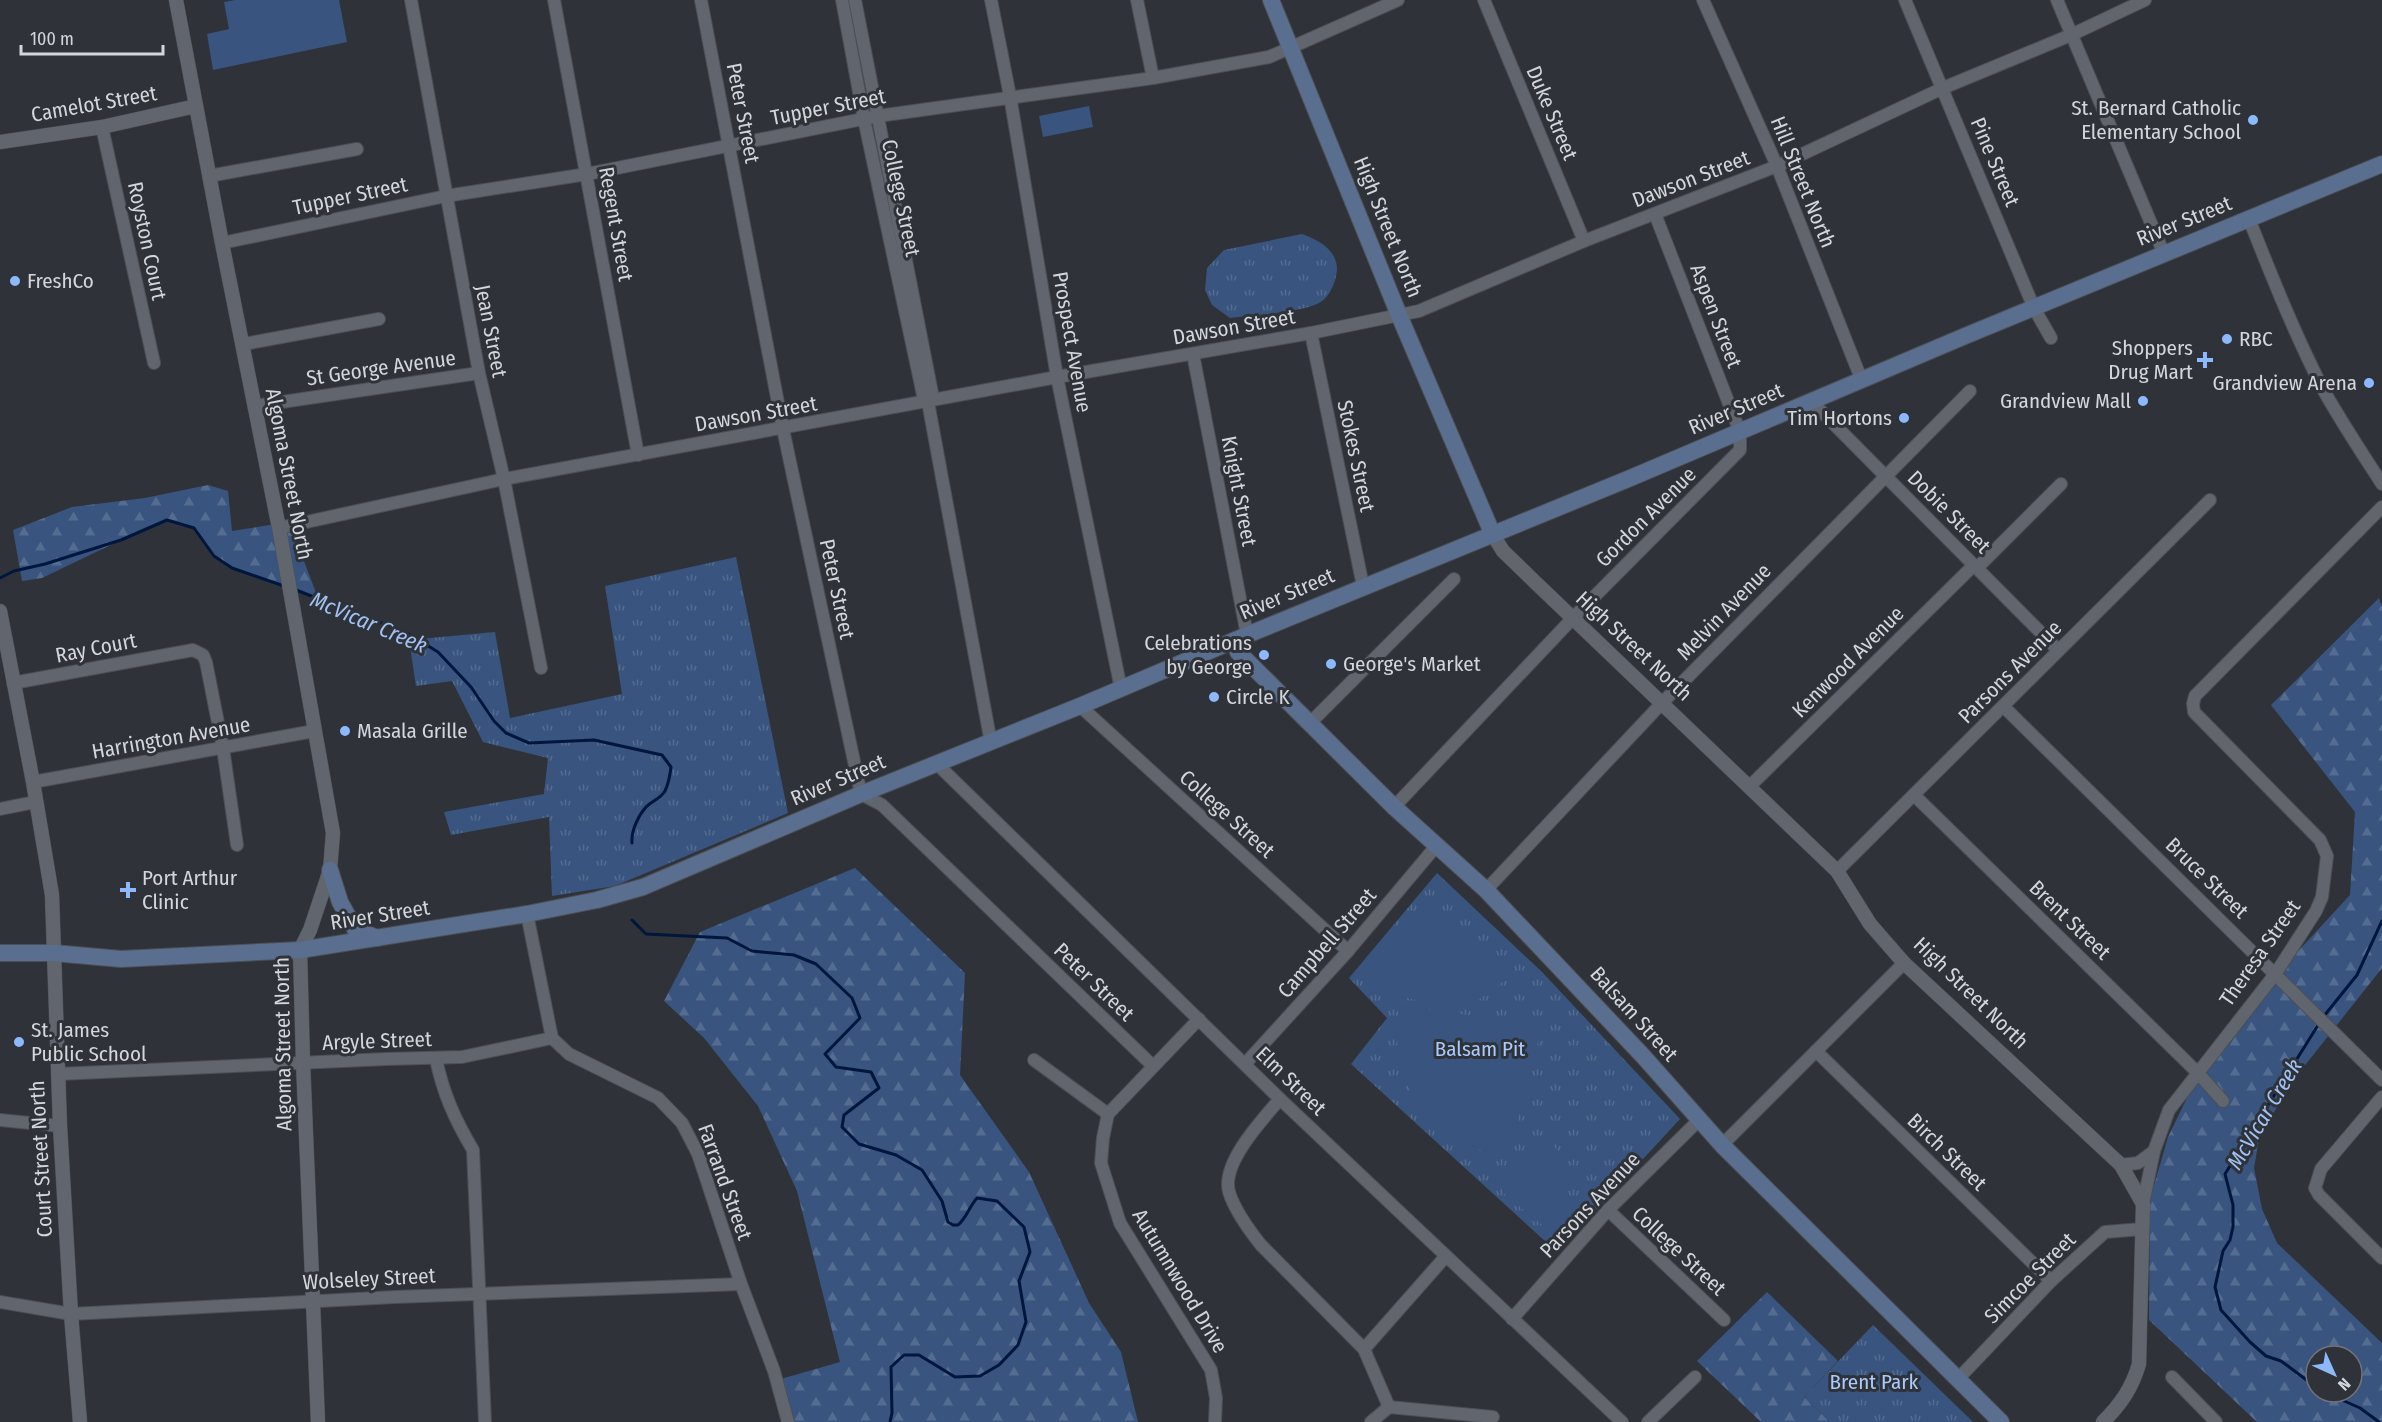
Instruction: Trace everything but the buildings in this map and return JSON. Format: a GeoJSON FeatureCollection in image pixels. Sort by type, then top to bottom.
{"type":"FeatureCollection","features":[{"type":"Feature","properties":{"kind":"main road","name":"High Street North"},"geometry":{"type":"LineString","coordinates":[[1271,0],[1399,315],[1493,535]]}},
{"type":"Feature","properties":{"kind":"main road","name":"River Street"},"geometry":{"type":"LineString","coordinates":[[0,953],[54,953],[121,959],[300,950],[527,914],[597,900],[643,887],[861,794],[991,743],[1363,586],[1493,535],[2382,164]]}},
{"type":"Feature","properties":{"kind":"main road","name":"Balsam Street"},"geometry":{"type":"LineString","coordinates":[[1240,638],[1238,652],[1394,807],[1486,890],[1643,1056],[1722,1145],[2001,1422]]}},
{"type":"Feature","properties":{"kind":"main road"},"geometry":{"type":"LineString","coordinates":[[330,870],[340,902],[355,929],[378,939]]}},
{"type":"Feature","properties":{"kind":"street","name":"Algoma Street North"},"geometry":{"type":"LineString","coordinates":[[176,0],[279,528],[333,833],[330,870],[310,930],[300,950],[318,1422]]}},
{"type":"Feature","properties":{"kind":"street","name":"Jean Street"},"geometry":{"type":"LineString","coordinates":[[411,0],[479,373],[504,479],[541,668]]}},
{"type":"Feature","properties":{"kind":"street","name":"Regent Street"},"geometry":{"type":"LineString","coordinates":[[554,0],[638,455]]}},
{"type":"Feature","properties":{"kind":"street","name":"Peter Street"},"geometry":{"type":"LineString","coordinates":[[701,0],[783,429],[861,794],[882,805],[1153,1066]]}},
{"type":"Feature","properties":{"kind":"street","name":"College Street"},"geometry":{"type":"LineString","coordinates":[[842,0],[864,119],[923,395],[928,402],[991,743]]}},
{"type":"Feature","properties":{"kind":"street","name":"College Street"},"geometry":{"type":"LineString","coordinates":[[855,0],[932,393],[928,402]]}},
{"type":"Feature","properties":{"kind":"street","name":"Prospect Avenue"},"geometry":{"type":"LineString","coordinates":[[991,0],[1010,96],[1057,377],[1120,689]]}},
{"type":"Feature","properties":{"kind":"street"},"geometry":{"type":"LineString","coordinates":[[1137,0],[1153,78]]}},
{"type":"Feature","properties":{"kind":"street","name":"Tupper Street"},"geometry":{"type":"LineString","coordinates":[[222,243],[446,196],[587,174],[878,116],[1153,78],[1269,57],[1398,0]]}},
{"type":"Feature","properties":{"kind":"street","name":"Duke Street"},"geometry":{"type":"LineString","coordinates":[[1484,0],[1584,241]]}},
{"type":"Feature","properties":{"kind":"street","name":"Hill Street North"},"geometry":{"type":"LineString","coordinates":[[1703,0],[1777,166],[1862,381]]}},
{"type":"Feature","properties":{"kind":"street","name":"Pine Street"},"geometry":{"type":"LineString","coordinates":[[1905,0],[2034,308],[2051,338]]}},
{"type":"Feature","properties":{"kind":"street"},"geometry":{"type":"LineString","coordinates":[[2057,0],[2164,254]]}},
{"type":"Feature","properties":{"kind":"street","name":"Dawson Street"},"geometry":{"type":"LineString","coordinates":[[279,528],[504,479],[1057,377],[1311,333],[1419,310],[1584,241],[1777,166],[1943,88],[2071,35],[2145,0]]}},
{"type":"Feature","properties":{"kind":"street"},"geometry":{"type":"LineString","coordinates":[[847,27],[860,26]]}},
{"type":"Feature","properties":{"kind":"street","name":"Camelot Street"},"geometry":{"type":"LineString","coordinates":[[0,142],[102,127],[196,106]]}},
{"type":"Feature","properties":{"kind":"street","name":"Royston Court"},"geometry":{"type":"LineString","coordinates":[[102,127],[154,363]]}},
{"type":"Feature","properties":{"kind":"street"},"geometry":{"type":"LineString","coordinates":[[209,176],[357,149]]}},
{"type":"Feature","properties":{"kind":"street","name":"Aspen Street"},"geometry":{"type":"LineString","coordinates":[[1655,214],[1740,432]]}},
{"type":"Feature","properties":{"kind":"street"},"geometry":{"type":"LineString","coordinates":[[2249,219],[2279,294],[2324,389],[2346,430],[2382,484]]}},
{"type":"Feature","properties":{"kind":"street"},"geometry":{"type":"LineString","coordinates":[[244,345],[379,319]]}},
{"type":"Feature","properties":{"kind":"street","name":"Stokes Street"},"geometry":{"type":"LineString","coordinates":[[1311,333],[1363,586]]}},
{"type":"Feature","properties":{"kind":"street","name":"Knight Street"},"geometry":{"type":"LineString","coordinates":[[1193,354],[1240,638]]}},
{"type":"Feature","properties":{"kind":"street","name":"St George Avenue"},"geometry":{"type":"LineString","coordinates":[[254,406],[479,373]]}},
{"type":"Feature","properties":{"kind":"street","name":"Melvin Avenue"},"geometry":{"type":"LineString","coordinates":[[1486,890],[1662,703],[1884,476],[1970,392]]}},
{"type":"Feature","properties":{"kind":"street","name":"Dobie Street"},"geometry":{"type":"LineString","coordinates":[[1812,402],[2058,651]]}},
{"type":"Feature","properties":{"kind":"street","name":"Gordon Avenue"},"geometry":{"type":"LineString","coordinates":[[1394,807],[1572,619],[1740,450],[1740,432]]}},
{"type":"Feature","properties":{"kind":"street","name":"Kenwood Avenue"},"geometry":{"type":"LineString","coordinates":[[1749,787],[2061,484]]}},
{"type":"Feature","properties":{"kind":"street","name":"Parsons Avenue"},"geometry":{"type":"LineString","coordinates":[[1837,871],[2210,500]]}},
{"type":"Feature","properties":{"kind":"street","name":"Theresa Street"},"geometry":{"type":"LineString","coordinates":[[2103,1422],[2122,1402],[2133,1383],[2139,1364],[2143,1204],[2154,1151],[2169,1110],[2276,973],[2306,928],[2322,897],[2326,856],[2320,840],[2194,712],[2195,696],[2382,507]]}},
{"type":"Feature","properties":{"kind":"street","name":"High Street North"},"geometry":{"type":"LineString","coordinates":[[1493,535],[1503,551],[1572,619],[1837,871],[1870,924],[1904,963],[2121,1165],[2143,1204]]}},
{"type":"Feature","properties":{"kind":"street"},"geometry":{"type":"LineString","coordinates":[[1309,724],[1454,579]]}},
{"type":"Feature","properties":{"kind":"street","name":"Court Street North"},"geometry":{"type":"LineString","coordinates":[[0,611],[52,895],[60,1126],[80,1422]]}},
{"type":"Feature","properties":{"kind":"street","name":"Ray Court"},"geometry":{"type":"LineString","coordinates":[[13,683],[193,650],[203,655],[206,662],[223,748]]}},
{"type":"Feature","properties":{"kind":"street","name":"College Street"},"geometry":{"type":"LineString","coordinates":[[1080,706],[1348,951]]}},
{"type":"Feature","properties":{"kind":"street","name":"Bruce Street"},"geometry":{"type":"LineString","coordinates":[[2003,706],[2382,1080]]}},
{"type":"Feature","properties":{"kind":"street","name":"Harrington Avenue"},"geometry":{"type":"LineString","coordinates":[[33,782],[314,731]]}},
{"type":"Feature","properties":{"kind":"street"},"geometry":{"type":"LineString","coordinates":[[223,748],[237,845]]}},
{"type":"Feature","properties":{"kind":"street","name":"Elm Street"},"geometry":{"type":"LineString","coordinates":[[937,764],[1280,1100],[1622,1422]]}},
{"type":"Feature","properties":{"kind":"street","name":"Brent Street"},"geometry":{"type":"LineString","coordinates":[[1914,795],[2198,1073],[2223,1101]]}},
{"type":"Feature","properties":{"kind":"street"},"geometry":{"type":"LineString","coordinates":[[0,809],[35,802]]}},
{"type":"Feature","properties":{"kind":"street","name":"Campbell Street"},"geometry":{"type":"LineString","coordinates":[[1245,1064],[1348,951],[1437,845]]}},
{"type":"Feature","properties":{"kind":"street"},"geometry":{"type":"LineString","coordinates":[[527,914],[552,1038]]}},
{"type":"Feature","properties":{"kind":"street"},"geometry":{"type":"LineString","coordinates":[[1722,1145],[1904,963]]}},
{"type":"Feature","properties":{"kind":"street"},"geometry":{"type":"LineString","coordinates":[[1034,1060],[1108,1114],[1199,1019]]}},
{"type":"Feature","properties":{"kind":"street","name":"Argyle Street"},"geometry":{"type":"LineString","coordinates":[[58,1074],[303,1062],[436,1059],[462,1057],[552,1038]]}},
{"type":"Feature","properties":{"kind":"street","name":"Farrand Street"},"geometry":{"type":"LineString","coordinates":[[552,1038],[569,1054],[658,1098],[682,1123],[698,1154],[741,1284],[774,1371],[788,1422]]}},
{"type":"Feature","properties":{"kind":"street","name":"Birch Street"},"geometry":{"type":"LineString","coordinates":[[1816,1051],[2051,1281]]}},
{"type":"Feature","properties":{"kind":"street"},"geometry":{"type":"LineString","coordinates":[[436,1059],[441,1085],[454,1118],[473,1150],[485,1422]]}},
{"type":"Feature","properties":{"kind":"street"},"geometry":{"type":"LineString","coordinates":[[2382,1097],[2321,1169],[2316,1188],[2382,1258]]}},
{"type":"Feature","properties":{"kind":"street"},"geometry":{"type":"LineString","coordinates":[[1280,1100],[1248,1136],[1234,1165],[1229,1181],[1229,1191],[1248,1229],[1261,1245],[1364,1349],[1389,1407]]}},
{"type":"Feature","properties":{"kind":"street","name":"Autumnwood Drive"},"geometry":{"type":"LineString","coordinates":[[1108,1114],[1101,1163],[1120,1224],[1211,1370],[1216,1398],[1215,1422]]}},
{"type":"Feature","properties":{"kind":"street"},"geometry":{"type":"LineString","coordinates":[[0,1120],[60,1126]]}},
{"type":"Feature","properties":{"kind":"street","name":"Parsons Avenue"},"geometry":{"type":"LineString","coordinates":[[1512,1319],[1608,1210],[1699,1120]]}},
{"type":"Feature","properties":{"kind":"street"},"geometry":{"type":"LineString","coordinates":[[2121,1165],[2138,1162],[2154,1151]]}},
{"type":"Feature","properties":{"kind":"street","name":"College Street"},"geometry":{"type":"LineString","coordinates":[[1608,1210],[1724,1320]]}},
{"type":"Feature","properties":{"kind":"street","name":"Simcoe Street"},"geometry":{"type":"LineString","coordinates":[[1958,1379],[2051,1281],[2105,1232],[2142,1229]]}},
{"type":"Feature","properties":{"kind":"street"},"geometry":{"type":"LineString","coordinates":[[1364,1349],[1446,1256]]}},
{"type":"Feature","properties":{"kind":"street","name":"Wolseley Street"},"geometry":{"type":"LineString","coordinates":[[0,1302],[71,1314],[313,1301],[741,1284]]}},
{"type":"Feature","properties":{"kind":"street"},"geometry":{"type":"LineString","coordinates":[[1648,1422],[1695,1377]]}},
{"type":"Feature","properties":{"kind":"street"},"geometry":{"type":"LineString","coordinates":[[2172,1377],[2216,1422]]}},
{"type":"Feature","properties":{"kind":"street"},"geometry":{"type":"LineString","coordinates":[[1371,1422],[1389,1407],[1493,1417]]}},
{"type":"Feature","properties":{"kind":"green space"},"geometry":{"type":"Polygon","coordinates":[[[235,0],[339,0],[347,42],[213,70],[207,34],[229,29],[224,2],[235,0]]]}},
{"type":"Feature","properties":{"kind":"green space"},"geometry":{"type":"Polygon","coordinates":[[[1089,106],[1093,127],[1043,137],[1039,116],[1089,106]]]}},
{"type":"Feature","properties":{"kind":"green space"},"geometry":{"type":"Polygon","coordinates":[[[1302,234],[1325,246],[1336,261],[1335,281],[1331,291],[1322,301],[1291,311],[1230,318],[1212,305],[1205,290],[1207,268],[1224,250],[1302,234]]]}},
{"type":"Feature","properties":{"kind":"green space"},"geometry":{"type":"Polygon","coordinates":[[[208,485],[228,491],[232,531],[289,522],[318,598],[232,568],[214,556],[194,528],[167,520],[42,578],[22,581],[13,530],[72,507],[145,498],[208,485]]]}},
{"type":"Feature","properties":{"kind":"green space"},"geometry":{"type":"Polygon","coordinates":[[[736,557],[788,813],[615,886],[552,896],[549,817],[451,835],[444,812],[544,794],[548,758],[483,742],[452,681],[416,686],[409,640],[495,632],[510,718],[622,694],[605,586],[736,557]]]}},
{"type":"Feature","properties":{"kind":"green space"},"geometry":{"type":"Polygon","coordinates":[[[2379,598],[2382,607],[2382,968],[2306,1064],[2260,1133],[2254,1168],[2262,1209],[2277,1243],[2382,1343],[2382,1422],[2257,1422],[2149,1320],[2150,1199],[2168,1137],[2199,1073],[2278,973],[2350,895],[2355,812],[2271,705],[2379,598]]]}},
{"type":"Feature","properties":{"kind":"green space"},"geometry":{"type":"Polygon","coordinates":[[[855,868],[965,973],[960,1075],[1029,1172],[1089,1303],[1121,1352],[1138,1422],[793,1422],[781,1379],[840,1362],[797,1191],[758,1106],[704,1038],[664,1001],[700,932],[855,868]]]}},
{"type":"Feature","properties":{"kind":"green space","name":"Balsam Pit"},"geometry":{"type":"Polygon","coordinates":[[[1437,873],[1542,972],[1680,1119],[1557,1252],[1351,1064],[1387,1018],[1349,978],[1437,873]]]}},
{"type":"Feature","properties":{"kind":"green space"},"geometry":{"type":"Polygon","coordinates":[[[1422,911],[1444,913],[1505,980],[1477,1001],[1446,1006],[1397,996],[1364,971],[1422,911]]]}},
{"type":"Feature","properties":{"kind":"green space"},"geometry":{"type":"Polygon","coordinates":[[[1398,1006],[1536,1024],[1541,1030],[1509,1155],[1482,1151],[1444,1126],[1416,1100],[1397,1064],[1398,1006]]]}},
{"type":"Feature","properties":{"kind":"green space"},"geometry":{"type":"Polygon","coordinates":[[[1546,1138],[1565,1161],[1569,1177],[1566,1202],[1552,1233],[1502,1192],[1502,1179],[1546,1138]]]}},
{"type":"Feature","properties":{"kind":"green space"},"geometry":{"type":"Polygon","coordinates":[[[1767,1292],[1838,1361],[1804,1397],[1830,1422],[1761,1422],[1697,1361],[1767,1292]]]}},
{"type":"Feature","properties":{"kind":"green space","name":"Brent Park"},"geometry":{"type":"Polygon","coordinates":[[[1873,1325],[1973,1422],[1830,1422],[1804,1397],[1873,1325]]]}},
{"type":"Feature","properties":{"kind":"waterway","name":"McVicar Creek"},"geometry":{"type":"LineString","coordinates":[[0,578],[14,571],[45,564],[121,540],[167,520],[194,528],[214,556],[232,568],[284,586]]}},
{"type":"Feature","properties":{"kind":"waterway","name":"McVicar Creek"},"geometry":{"type":"LineString","coordinates":[[296,590],[407,633],[438,652],[471,687],[494,721],[506,733],[529,743],[594,740],[662,755],[671,767],[665,791],[640,815],[634,829],[632,843]]}},
{"type":"Feature","properties":{"kind":"waterway","name":"McVicar Creek"},"geometry":{"type":"LineString","coordinates":[[632,920],[646,934],[727,938],[752,951],[794,955],[816,964],[852,998],[860,1018],[825,1054],[836,1067],[871,1072],[879,1088],[844,1115],[842,1127],[859,1144],[896,1155],[922,1170],[942,1201],[948,1222],[953,1225],[961,1222],[977,1198],[997,1201],[1024,1227],[1030,1252],[1019,1281],[1026,1322],[1018,1345],[999,1365],[980,1376],[955,1377],[919,1355],[904,1355],[891,1367],[892,1413],[890,1422]]}},
{"type":"Feature","properties":{"kind":"waterway","name":"McVicar Creek"},"geometry":{"type":"LineString","coordinates":[[2324,1016],[2357,975],[2382,921]]}},
{"type":"Feature","properties":{"kind":"waterway","name":"McVicar Creek"},"geometry":{"type":"LineString","coordinates":[[2304,1378],[2281,1361],[2266,1356],[2250,1342],[2221,1310],[2215,1287],[2223,1251],[2230,1240],[2233,1227],[2233,1205],[2225,1174],[2320,1022]]}},
{"type":"Feature","properties":{"kind":"waterway","name":"McVicar Creek"},"geometry":{"type":"LineString","coordinates":[[2351,1404],[2379,1422]]}},
{"type":"Feature","properties":{"kind":"place","name":"St. Bernard Catholic Elementary School"},"geometry":{"type":"Point","coordinates":[2253,120]}},
{"type":"Feature","properties":{"kind":"place","name":"FreshCo"},"geometry":{"type":"Point","coordinates":[15,281]}},
{"type":"Feature","properties":{"kind":"place","name":"RBC"},"geometry":{"type":"Point","coordinates":[2227,339]}},
{"type":"Feature","properties":{"kind":"place","name":"Shoppers Drug Mart"},"geometry":{"type":"Point","coordinates":[2205,360]}},
{"type":"Feature","properties":{"kind":"place","name":"Grandview Arena"},"geometry":{"type":"Point","coordinates":[2369,383]}},
{"type":"Feature","properties":{"kind":"place","name":"Grandview Mall"},"geometry":{"type":"Point","coordinates":[2143,401]}},
{"type":"Feature","properties":{"kind":"place","name":"Tim Hortons"},"geometry":{"type":"Point","coordinates":[1904,418]}},
{"type":"Feature","properties":{"kind":"place","name":"Celebrations by George"},"geometry":{"type":"Point","coordinates":[1264,655]}},
{"type":"Feature","properties":{"kind":"place","name":"George's Market"},"geometry":{"type":"Point","coordinates":[1331,664]}},
{"type":"Feature","properties":{"kind":"place","name":"Circle K"},"geometry":{"type":"Point","coordinates":[1214,697]}},
{"type":"Feature","properties":{"kind":"place","name":"Masala Grille"},"geometry":{"type":"Point","coordinates":[345,731]}},
{"type":"Feature","properties":{"kind":"place","name":"Port Arthur Clinic"},"geometry":{"type":"Point","coordinates":[128,890]}},
{"type":"Feature","properties":{"kind":"place","name":"St. James Public School"},"geometry":{"type":"Point","coordinates":[19,1042]}}]}
